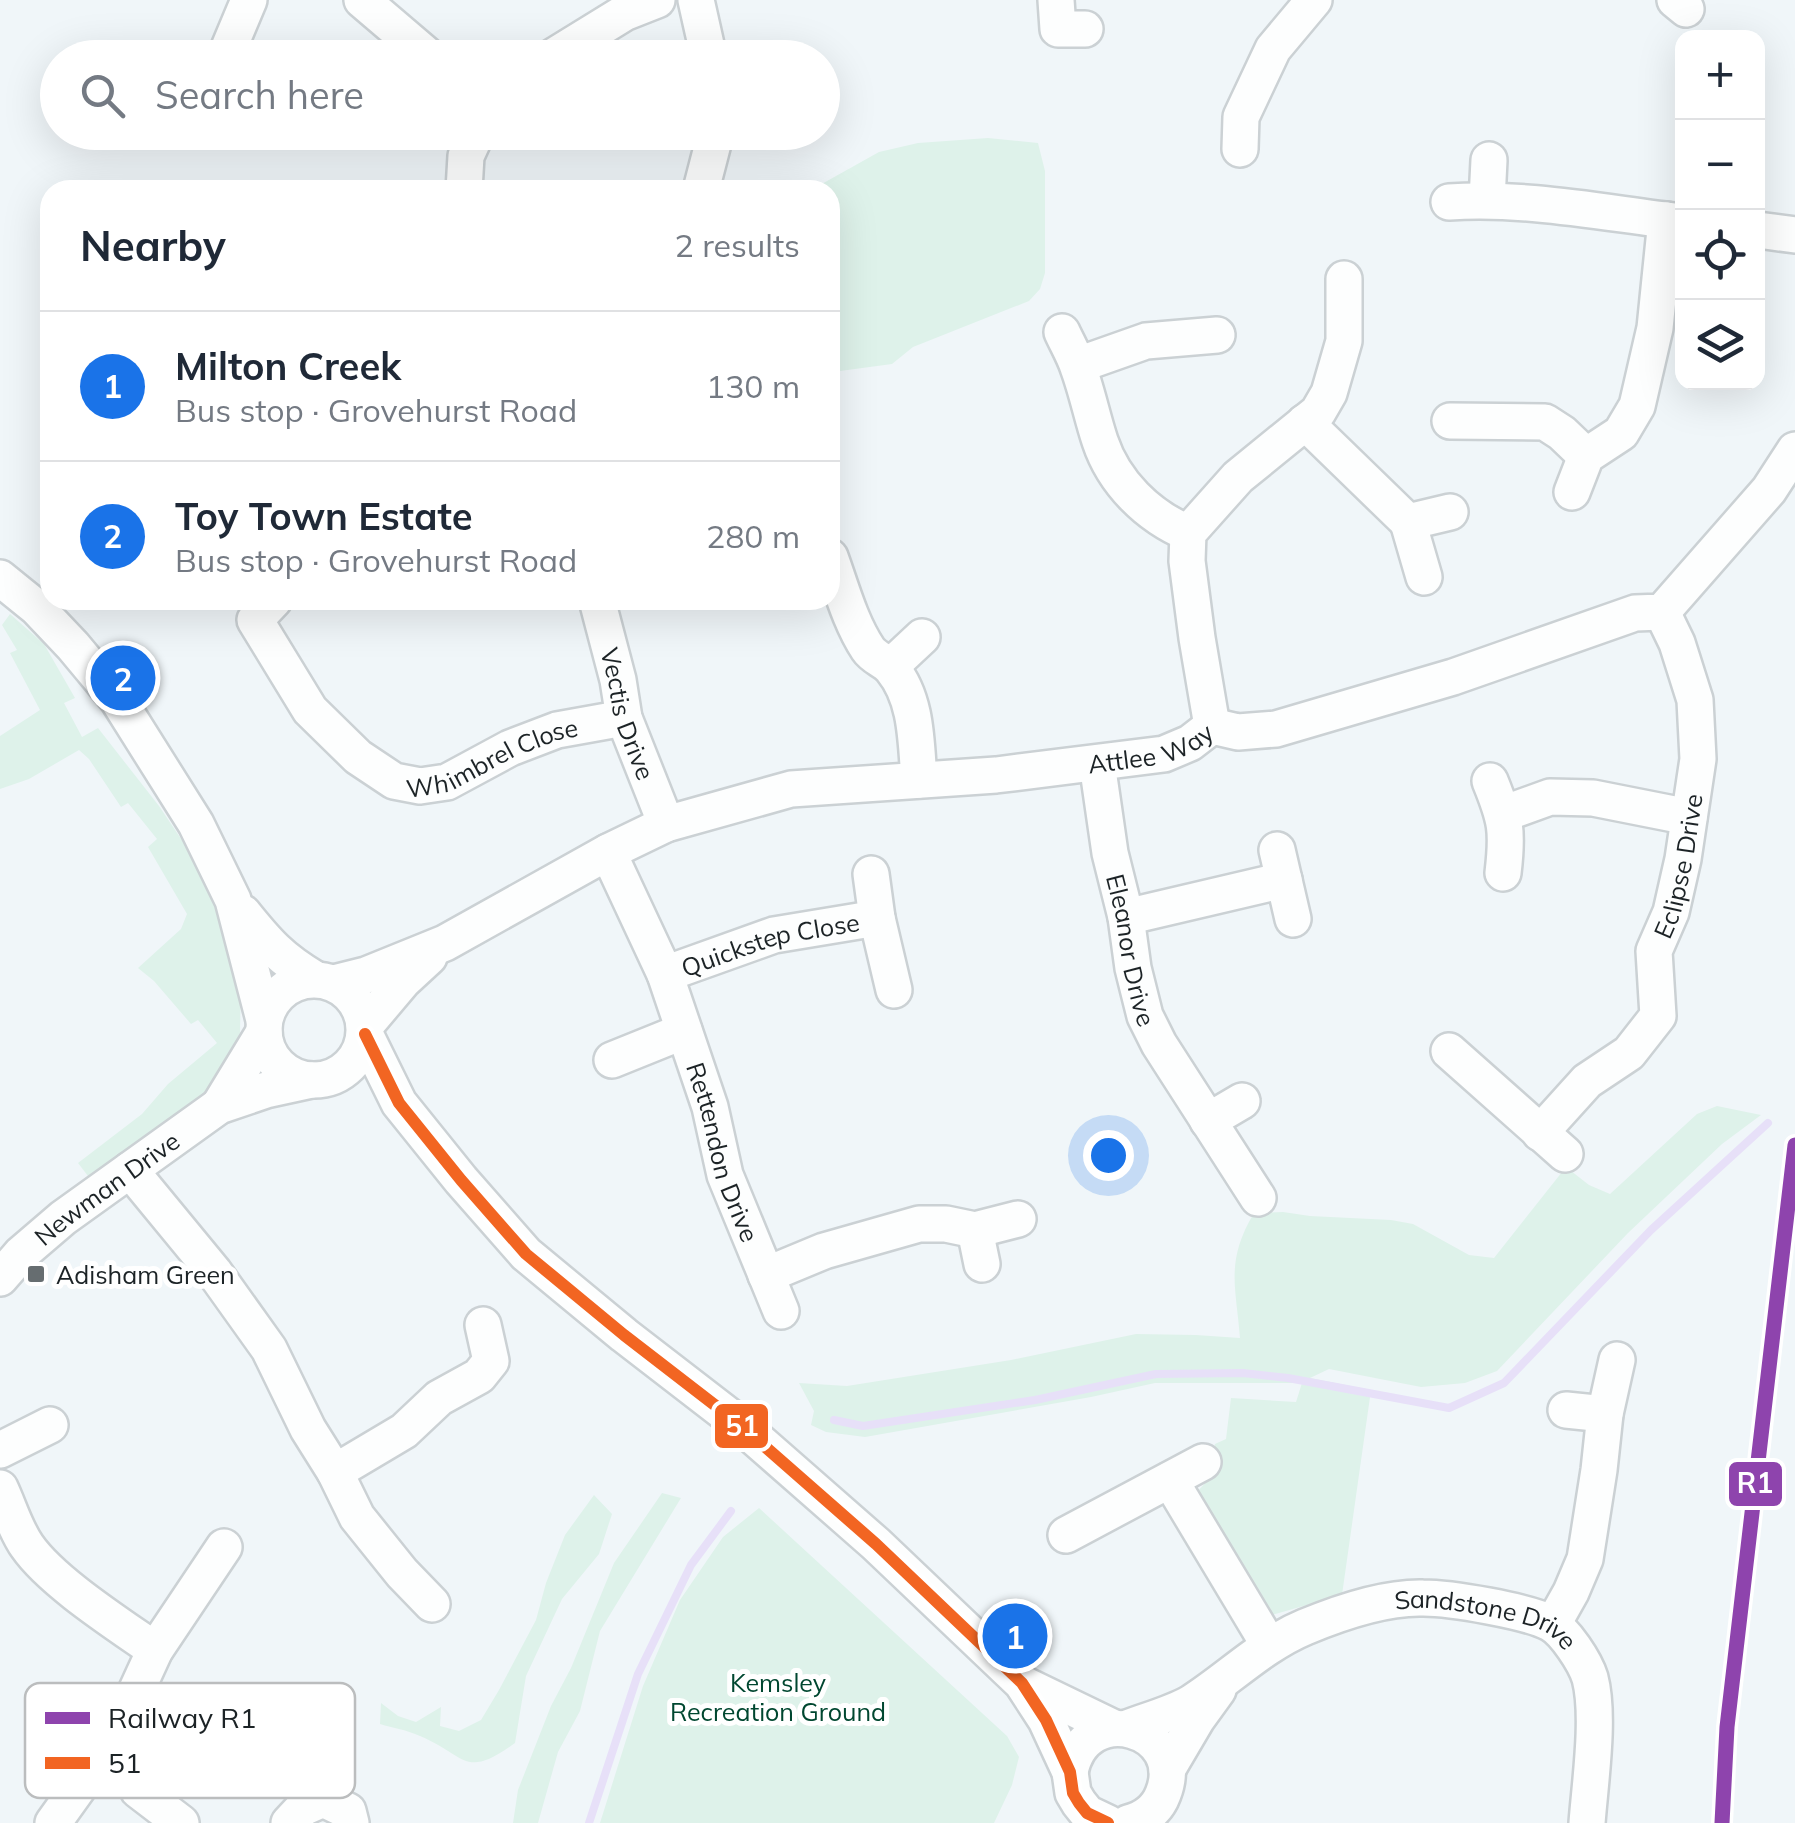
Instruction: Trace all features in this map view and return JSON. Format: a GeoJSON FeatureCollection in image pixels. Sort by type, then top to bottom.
{"type":"FeatureCollection","features":[{"type":"Feature","properties":{"kind":"street"},"geometry":{"type":"LineString","coordinates":[[232,40],[249,0]]}},
{"type":"Feature","properties":{"kind":"street"},"geometry":{"type":"LineString","coordinates":[[362,0],[409,40]]}},
{"type":"Feature","properties":{"kind":"street"},"geometry":{"type":"LineString","coordinates":[[580,40],[624,13],[658,0]]}},
{"type":"Feature","properties":{"kind":"street"},"geometry":{"type":"LineString","coordinates":[[696,0],[706,40]]}},
{"type":"Feature","properties":{"kind":"street"},"geometry":{"type":"LineString","coordinates":[[1056,0],[1058,29],[1084,28]]}},
{"type":"Feature","properties":{"kind":"street"},"geometry":{"type":"LineString","coordinates":[[1240,148],[1241,117],[1272,49],[1314,0]]}},
{"type":"Feature","properties":{"kind":"street"},"geometry":{"type":"LineString","coordinates":[[465,180],[469,150]]}},
{"type":"Feature","properties":{"kind":"street"},"geometry":{"type":"LineString","coordinates":[[704,180],[711,150]]}},
{"type":"Feature","properties":{"kind":"street"},"geometry":{"type":"LineString","coordinates":[[1487,200],[1489,160]]}},
{"type":"Feature","properties":{"kind":"street"},"geometry":{"type":"LineString","coordinates":[[1448,202],[1546,203],[1674,221],[1638,406],[1622,433],[1586,456],[1572,492]]}},
{"type":"Feature","properties":{"kind":"street"},"geometry":{"type":"LineString","coordinates":[[1765,231],[1795,234]]}},
{"type":"Feature","properties":{"kind":"street"},"geometry":{"type":"LineString","coordinates":[[1212,726],[1187,561],[1188,533],[1238,477],[1318,412],[1329,393],[1344,340],[1344,278]]}},
{"type":"Feature","properties":{"kind":"street"},"geometry":{"type":"LineString","coordinates":[[1062,332],[1078,365],[1100,444],[1114,471],[1149,511],[1188,533]]}},
{"type":"Feature","properties":{"kind":"street"},"geometry":{"type":"LineString","coordinates":[[1078,365],[1146,341],[1217,335]]}},
{"type":"Feature","properties":{"kind":"street"},"geometry":{"type":"LineString","coordinates":[[1450,421],[1545,422],[1586,456]]}},
{"type":"Feature","properties":{"kind":"street"},"geometry":{"type":"LineString","coordinates":[[1304,422],[1408,522],[1424,577]]}},
{"type":"Feature","properties":{"kind":"street"},"geometry":{"type":"LineString","coordinates":[[1662,612],[1769,490],[1795,450]]}},
{"type":"Feature","properties":{"kind":"street"},"geometry":{"type":"LineString","coordinates":[[1408,522],[1450,512]]}},
{"type":"Feature","properties":{"kind":"street"},"geometry":{"type":"LineString","coordinates":[[0,578],[37,608],[118,700],[196,824],[233,900],[269,946],[291,965],[354,998],[364,1017],[362,1048],[342,1072],[320,1080]]}},
{"type":"Feature","properties":{"kind":"street"},"geometry":{"type":"LineString","coordinates":[[840,585],[870,653],[890,666],[904,689],[915,724],[919,780]]}},
{"type":"Feature","properties":{"kind":"street","name":"Vectis Drive"},"geometry":{"type":"LineString","coordinates":[[600,610],[624,718],[666,824]]}},
{"type":"Feature","properties":{"kind":"street","name":"Attlee Way"},"geometry":{"type":"LineString","coordinates":[[324,981],[366,975],[445,943],[666,824],[791,789],[996,774],[1164,754],[1190,743],[1212,726],[1238,732],[1276,729],[1439,682],[1636,612],[1662,612]]}},
{"type":"Feature","properties":{"kind":"street","name":"Eclipse Drive"},"geometry":{"type":"LineString","coordinates":[[1448,1050],[1552,1144],[1588,1082],[1630,1053],[1658,1016],[1654,952],[1671,912],[1698,759],[1695,700],[1677,643],[1662,612]]}},
{"type":"Feature","properties":{"kind":"street","name":"Whimbrel Close"},"geometry":{"type":"LineString","coordinates":[[254,618],[310,710],[358,757],[394,781],[420,786],[447,782],[510,748],[558,730],[624,718]]}},
{"type":"Feature","properties":{"kind":"street"},"geometry":{"type":"LineString","coordinates":[[890,666],[922,636]]}},
{"type":"Feature","properties":{"kind":"street","name":"Eleanor Drive"},"geometry":{"type":"LineString","coordinates":[[1097,763],[1110,853],[1145,1016],[1258,1198]]}},
{"type":"Feature","properties":{"kind":"street"},"geometry":{"type":"LineString","coordinates":[[1503,873],[1507,840],[1496,798],[1593,798],[1689,818]]}},
{"type":"Feature","properties":{"kind":"street","name":"Rettendon Drive"},"geometry":{"type":"LineString","coordinates":[[608,852],[665,974],[710,1108],[725,1174],[780,1311]]}},
{"type":"Feature","properties":{"kind":"street"},"geometry":{"type":"LineString","coordinates":[[1126,918],[1281,865],[1293,919]]}},
{"type":"Feature","properties":{"kind":"street","name":"Quickstep Close"},"geometry":{"type":"LineString","coordinates":[[871,874],[894,990]]}},
{"type":"Feature","properties":{"kind":"street"},"geometry":{"type":"LineString","coordinates":[[233,900],[267,1048],[275,1062],[288,1074],[399,1104]]}},
{"type":"Feature","properties":{"kind":"street","name":"Quickstep Close"},"geometry":{"type":"LineString","coordinates":[[665,974],[774,935],[878,918]]}},
{"type":"Feature","properties":{"kind":"street","name":"Attlee Way"},"geometry":{"type":"LineString","coordinates":[[365,1030],[402,981],[445,943]]}},
{"type":"Feature","properties":{"kind":"street"},"geometry":{"type":"LineString","coordinates":[[264,1026],[275,997],[283,990],[293,984],[324,981]]}},
{"type":"Feature","properties":{"kind":"street","name":"Newman Drive"},"geometry":{"type":"LineString","coordinates":[[219,1106],[264,1026]]}},
{"type":"Feature","properties":{"kind":"street"},"geometry":{"type":"LineString","coordinates":[[365,1030],[399,1104],[526,1254],[738,1422],[876,1544],[1022,1683],[1046,1720],[1079,1803],[1087,1813],[1108,1823]]}},
{"type":"Feature","properties":{"kind":"street","name":"Rettendon Drive"},"geometry":{"type":"LineString","coordinates":[[612,1060],[684,1031]]}},
{"type":"Feature","properties":{"kind":"street","name":"Newman Drive"},"geometry":{"type":"LineString","coordinates":[[7,1255],[219,1106],[266,1090],[320,1080]]}},
{"type":"Feature","properties":{"kind":"street"},"geometry":{"type":"LineString","coordinates":[[1208,1121],[1242,1100]]}},
{"type":"Feature","properties":{"kind":"street"},"geometry":{"type":"LineString","coordinates":[[130,1170],[214,1272],[269,1349],[357,1517],[432,1604]]}},
{"type":"Feature","properties":{"kind":"street","name":"Rettendon Drive"},"geometry":{"type":"LineString","coordinates":[[766,1274],[824,1251],[919,1224],[946,1224],[979,1247],[1018,1220]]}},
{"type":"Feature","properties":{"kind":"street"},"geometry":{"type":"LineString","coordinates":[[335,1472],[404,1430],[439,1398],[479,1376],[492,1360],[483,1325]]}},
{"type":"Feature","properties":{"kind":"street"},"geometry":{"type":"LineString","coordinates":[[1552,1624],[1585,1559],[1600,1470],[1604,1414],[1617,1360]]}},
{"type":"Feature","properties":{"kind":"street"},"geometry":{"type":"LineString","coordinates":[[1566,1410],[1604,1414]]}},
{"type":"Feature","properties":{"kind":"street"},"geometry":{"type":"LineString","coordinates":[[0,1450],[50,1425]]}},
{"type":"Feature","properties":{"kind":"street"},"geometry":{"type":"LineString","coordinates":[[1066,1535],[1203,1462]]}},
{"type":"Feature","properties":{"kind":"street"},"geometry":{"type":"LineString","coordinates":[[1170,1480],[1269,1645]]}},
{"type":"Feature","properties":{"kind":"street"},"geometry":{"type":"LineString","coordinates":[[0,1488],[12,1550],[40,1561],[111,1620],[155,1650]]}},
{"type":"Feature","properties":{"kind":"street"},"geometry":{"type":"LineString","coordinates":[[140,1683],[155,1650],[224,1548]]}},
{"type":"Feature","properties":{"kind":"street","name":"Sandstone Drive"},"geometry":{"type":"LineString","coordinates":[[1058,1823],[1072,1761],[1090,1736],[1190,1703],[1269,1645],[1304,1627],[1353,1610],[1422,1598],[1518,1613],[1552,1624],[1578,1654],[1589,1676],[1594,1706],[1587,1823]]}},
{"type":"Feature","properties":{"kind":"street","name":"Sandstone Drive"},"geometry":{"type":"LineString","coordinates":[[1130,1823],[1154,1809],[1165,1790],[1167,1774],[1197,1719],[1230,1673]]}},
{"type":"Feature","properties":{"kind":"street"},"geometry":{"type":"LineString","coordinates":[[1022,1683],[1120,1728],[1139,1732],[1156,1746],[1182,1823]]}},
{"type":"Feature","properties":{"kind":"street"},"geometry":{"type":"LineString","coordinates":[[53,1823],[71,1798]]}},
{"type":"Feature","properties":{"kind":"street"},"geometry":{"type":"LineString","coordinates":[[148,1798],[181,1823]]}},
{"type":"Feature","properties":{"kind":"street"},"geometry":{"type":"LineString","coordinates":[[289,1823],[302,1808],[323,1799],[348,1810],[351,1823]]}},
{"type":"Feature","properties":{"kind":"green space"},"geometry":{"type":"Polygon","coordinates":[[[988,138],[1038,143],[1045,171],[1045,273],[1040,289],[1029,301],[913,347],[892,364],[840,371],[840,180],[829,180],[879,152],[918,143],[988,138]]]}},
{"type":"Feature","properties":{"kind":"green space"},"geometry":{"type":"Polygon","coordinates":[[[10,614],[44,644],[75,698],[64,703],[82,737],[98,728],[159,806],[210,882],[241,979],[240,1033],[222,1080],[161,1129],[88,1176],[78,1163],[142,1114],[168,1084],[217,1043],[198,1020],[191,1024],[138,968],[181,929],[187,914],[148,847],[157,839],[128,803],[121,807],[79,750],[29,779],[0,789],[0,736],[40,710],[10,653],[17,650],[2,625],[10,614]]]}},
{"type":"Feature","properties":{"kind":"green space"},"geometry":{"type":"Polygon","coordinates":[[[1717,1106],[1761,1115],[1722,1144],[1628,1233],[1497,1371],[1465,1383],[1421,1387],[1329,1369],[1310,1378],[1371,1390],[1342,1595],[1268,1616],[1196,1493],[1222,1465],[1213,1450],[1215,1444],[1226,1439],[1231,1398],[1296,1402],[1302,1383],[1155,1383],[865,1437],[826,1432],[811,1425],[814,1411],[799,1383],[847,1386],[1011,1360],[1136,1334],[1240,1338],[1236,1260],[1254,1213],[1413,1224],[1469,1255],[1494,1258],[1566,1167],[1589,1185],[1610,1194],[1697,1114],[1717,1106]]]}},
{"type":"Feature","properties":{"kind":"green space"},"geometry":{"type":"Polygon","coordinates":[[[662,1493],[681,1498],[600,1631],[580,1711],[558,1752],[538,1823],[513,1823],[518,1790],[614,1563],[662,1493]]]}},
{"type":"Feature","properties":{"kind":"green space"},"geometry":{"type":"Polygon","coordinates":[[[594,1495],[612,1514],[599,1554],[562,1599],[526,1676],[515,1743],[485,1760],[466,1761],[415,1734],[380,1724],[381,1703],[398,1716],[416,1722],[441,1707],[440,1726],[459,1731],[481,1720],[536,1620],[565,1535],[594,1495]]]}},
{"type":"Feature","properties":{"kind":"green space","name":"Kemsley Recreation Ground"},"geometry":{"type":"Polygon","coordinates":[[[759,1508],[1007,1736],[1019,1757],[1012,1785],[994,1823],[600,1823],[643,1686],[680,1600],[723,1537],[759,1508]]]}},
{"type":"Feature","properties":{"kind":"waterway"},"geometry":{"type":"LineString","coordinates":[[834,1420],[863,1426],[1035,1400],[1156,1374],[1243,1373],[1288,1378],[1449,1408],[1504,1383],[1651,1230],[1768,1123]]}},
{"type":"Feature","properties":{"kind":"waterway"},"geometry":{"type":"LineString","coordinates":[[589,1823],[638,1674],[691,1565],[731,1511]]}},
{"type":"Feature","properties":{"kind":"rail line","name":"R1"},"geometry":{"type":"LineString","coordinates":[[1722,1823],[1727,1727],[1795,1145]]}},
{"type":"Feature","properties":{"kind":"transit line","name":"51"},"geometry":{"type":"LineString","coordinates":[[365,1034],[399,1103],[526,1254],[738,1423],[876,1544],[1022,1683],[1046,1720],[1070,1772],[1079,1803],[1087,1813],[1108,1823]]}},
{"type":"Feature","properties":{"kind":"place","name":"Toy Town Estate"},"geometry":{"type":"Point","coordinates":[123,678]}},
{"type":"Feature","properties":{"kind":"place","name":"Adisham Green"},"geometry":{"type":"Point","coordinates":[36,1274]}},
{"type":"Feature","properties":{"kind":"place","name":"Milton Creek"},"geometry":{"type":"Point","coordinates":[1015,1636]}}]}
